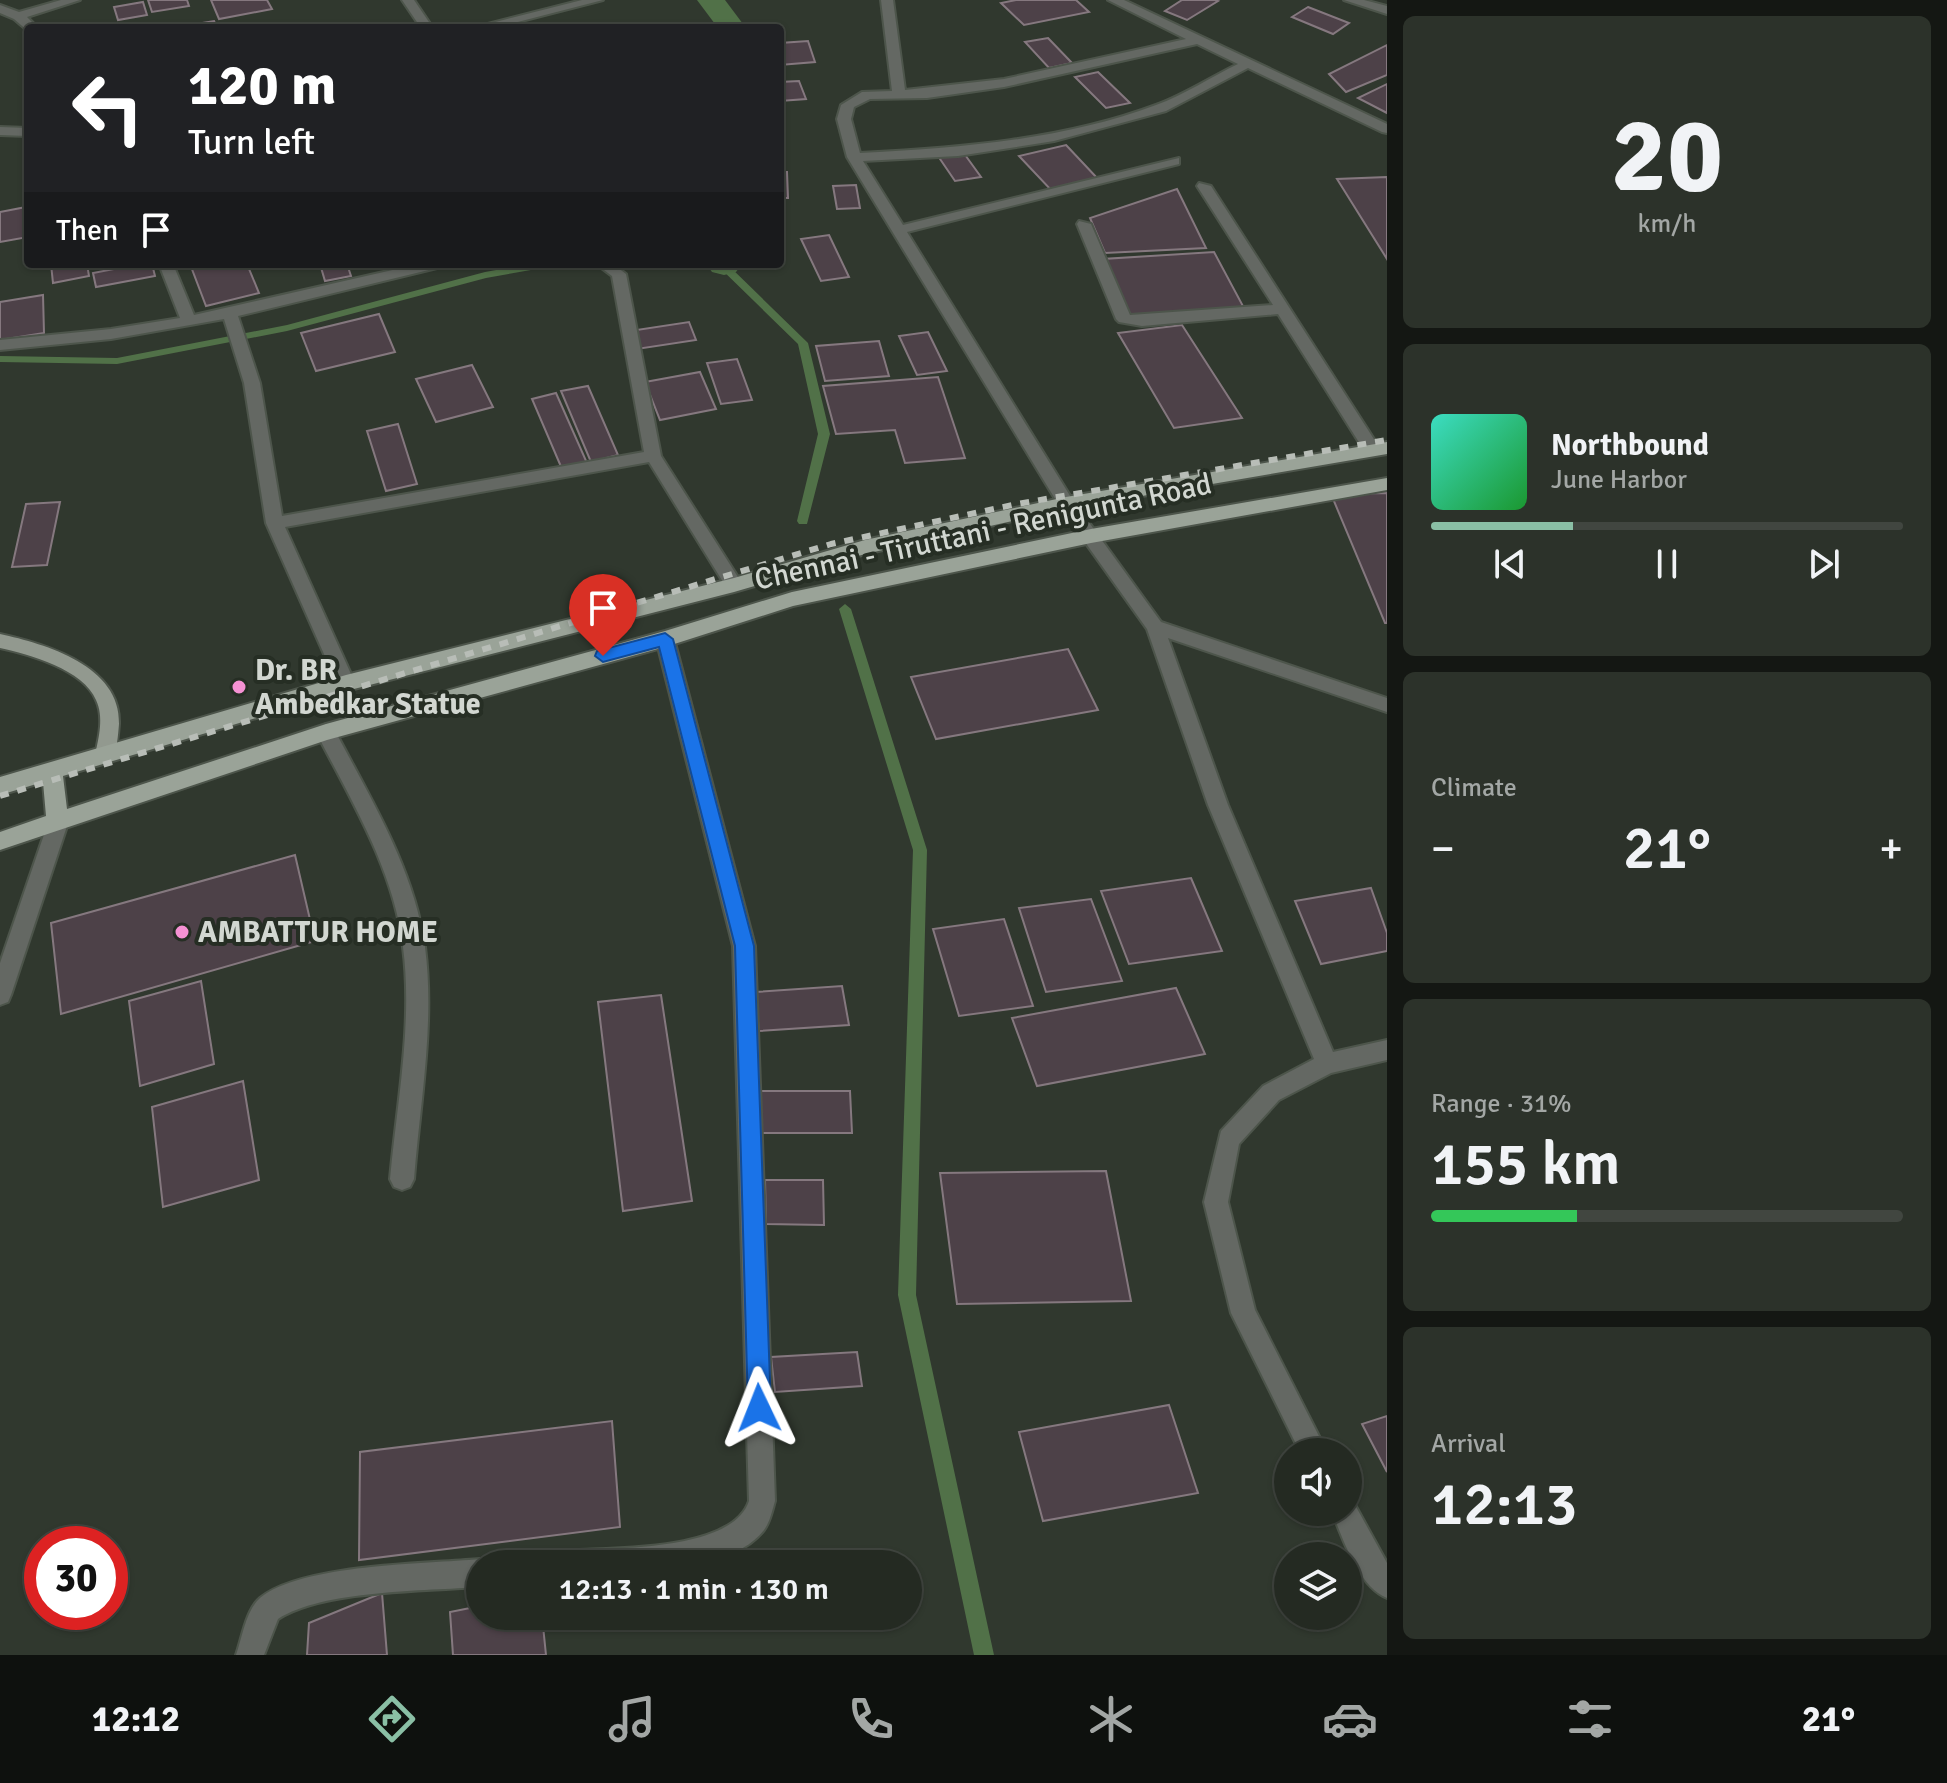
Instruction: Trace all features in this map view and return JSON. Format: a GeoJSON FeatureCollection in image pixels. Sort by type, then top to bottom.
{"type":"FeatureCollection","features":[{"type":"Feature","properties":{"kind":"highway","name":"Chennai - Tiruttani - Renigunta Road"},"geometry":{"type":"LineString","coordinates":[[0,786],[346,683],[734,585],[865,547],[1066,503],[1380,449]]}},
{"type":"Feature","properties":{"kind":"highway","name":"Chennai - Tiruttani - Renigunta Road"},"geometry":{"type":"LineString","coordinates":[[0,841],[326,732],[665,639],[792,599],[894,575],[1091,536],[1387,484]]}},
{"type":"Feature","properties":{"kind":"highway"},"geometry":{"type":"LineString","coordinates":[[52,770],[58,823]]}},
{"type":"Feature","properties":{"kind":"main road"},"geometry":{"type":"LineString","coordinates":[[0,641],[77,667],[98,684],[110,707],[112,726],[105,755]]}},
{"type":"Feature","properties":{"kind":"street"},"geometry":{"type":"LineString","coordinates":[[18,16],[74,0]]}},
{"type":"Feature","properties":{"kind":"street"},"geometry":{"type":"LineString","coordinates":[[408,0],[424,24]]}},
{"type":"Feature","properties":{"kind":"street"},"geometry":{"type":"LineString","coordinates":[[495,24],[597,0]]}},
{"type":"Feature","properties":{"kind":"street"},"geometry":{"type":"LineString","coordinates":[[887,0],[899,94]]}},
{"type":"Feature","properties":{"kind":"street"},"geometry":{"type":"LineString","coordinates":[[1114,0],[1251,62],[1387,129]]}},
{"type":"Feature","properties":{"kind":"street"},"geometry":{"type":"LineString","coordinates":[[1350,0],[1387,10]]}},
{"type":"Feature","properties":{"kind":"street"},"geometry":{"type":"LineString","coordinates":[[0,9],[18,16],[27,24]]}},
{"type":"Feature","properties":{"kind":"street"},"geometry":{"type":"LineString","coordinates":[[1201,39],[1004,83],[867,95],[848,105],[844,119],[854,157],[898,230],[913,248],[958,330],[1035,447],[1066,503],[1155,627],[1218,805],[1327,1064]]}},
{"type":"Feature","properties":{"kind":"street"},"geometry":{"type":"LineString","coordinates":[[854,157],[958,152],[1054,137],[1161,108],[1251,62]]}},
{"type":"Feature","properties":{"kind":"street"},"geometry":{"type":"LineString","coordinates":[[0,131],[24,132]]}},
{"type":"Feature","properties":{"kind":"street"},"geometry":{"type":"LineString","coordinates":[[898,230],[1174,161]]}},
{"type":"Feature","properties":{"kind":"street"},"geometry":{"type":"LineString","coordinates":[[1204,186],[1283,309],[1380,449]]}},
{"type":"Feature","properties":{"kind":"street"},"geometry":{"type":"LineString","coordinates":[[1084,224],[1124,319],[1142,321],[1283,309]]}},
{"type":"Feature","properties":{"kind":"street"},"geometry":{"type":"LineString","coordinates":[[168,268],[189,321]]}},
{"type":"Feature","properties":{"kind":"street"},"geometry":{"type":"LineString","coordinates":[[0,345],[68,342],[189,321],[420,268]]}},
{"type":"Feature","properties":{"kind":"street"},"geometry":{"type":"LineString","coordinates":[[609,268],[619,274],[653,456],[734,585]]}},
{"type":"Feature","properties":{"kind":"street"},"geometry":{"type":"LineString","coordinates":[[229,312],[252,383],[275,523],[346,683]]}},
{"type":"Feature","properties":{"kind":"street"},"geometry":{"type":"LineString","coordinates":[[275,523],[653,456]]}},
{"type":"Feature","properties":{"kind":"street"},"geometry":{"type":"LineString","coordinates":[[1155,627],[1387,705]]}},
{"type":"Feature","properties":{"kind":"street"},"geometry":{"type":"LineString","coordinates":[[665,639],[744,946],[762,1501],[756,1519],[732,1539],[690,1550]]}},
{"type":"Feature","properties":{"kind":"street"},"geometry":{"type":"LineString","coordinates":[[326,732],[384,849],[406,911],[417,976],[402,1179]]}},
{"type":"Feature","properties":{"kind":"street"},"geometry":{"type":"LineString","coordinates":[[0,995],[58,823]]}},
{"type":"Feature","properties":{"kind":"street"},"geometry":{"type":"LineString","coordinates":[[1307,1438],[1243,1313],[1216,1202],[1229,1139],[1271,1093],[1327,1064],[1387,1050]]}},
{"type":"Feature","properties":{"kind":"street"},"geometry":{"type":"LineString","coordinates":[[1352,1526],[1372,1566],[1387,1584]]}},
{"type":"Feature","properties":{"kind":"street"},"geometry":{"type":"LineString","coordinates":[[250,1655],[267,1610],[287,1596],[325,1588],[466,1574]]}},
{"type":"Feature","properties":{"kind":"building"},"geometry":{"type":"Polygon","coordinates":[[[148,0],[187,0],[189,6],[152,12],[148,0]]]}},
{"type":"Feature","properties":{"kind":"building"},"geometry":{"type":"Polygon","coordinates":[[[211,0],[267,0],[272,9],[219,19],[211,0]]]}},
{"type":"Feature","properties":{"kind":"building"},"geometry":{"type":"Polygon","coordinates":[[[1076,0],[1089,12],[1024,25],[1001,3],[1076,0]]]}},
{"type":"Feature","properties":{"kind":"building"},"geometry":{"type":"Polygon","coordinates":[[[1182,0],[1218,1],[1187,20],[1165,11],[1182,0]]]}},
{"type":"Feature","properties":{"kind":"building"},"geometry":{"type":"Polygon","coordinates":[[[143,2],[147,15],[118,20],[114,7],[143,2]]]}},
{"type":"Feature","properties":{"kind":"building"},"geometry":{"type":"Polygon","coordinates":[[[1308,7],[1349,23],[1333,34],[1292,17],[1308,7]]]}},
{"type":"Feature","properties":{"kind":"building"},"geometry":{"type":"Polygon","coordinates":[[[1048,38],[1072,63],[1049,68],[1025,42],[1048,38]]]}},
{"type":"Feature","properties":{"kind":"building"},"geometry":{"type":"Polygon","coordinates":[[[808,41],[815,62],[784,65],[784,43],[808,41]]]}},
{"type":"Feature","properties":{"kind":"building"},"geometry":{"type":"Polygon","coordinates":[[[1387,45],[1387,75],[1346,92],[1329,74],[1387,45]]]}},
{"type":"Feature","properties":{"kind":"building"},"geometry":{"type":"Polygon","coordinates":[[[1098,72],[1130,103],[1106,108],[1075,77],[1098,72]]]}},
{"type":"Feature","properties":{"kind":"building"},"geometry":{"type":"Polygon","coordinates":[[[799,81],[806,99],[784,101],[784,82],[799,81]]]}},
{"type":"Feature","properties":{"kind":"building"},"geometry":{"type":"Polygon","coordinates":[[[1387,84],[1387,113],[1358,98],[1387,84]]]}},
{"type":"Feature","properties":{"kind":"building"},"geometry":{"type":"Polygon","coordinates":[[[1066,145],[1098,179],[1051,190],[1019,156],[1066,145]]]}},
{"type":"Feature","properties":{"kind":"building"},"geometry":{"type":"Polygon","coordinates":[[[963,152],[981,177],[955,181],[938,156],[963,152]]]}},
{"type":"Feature","properties":{"kind":"building"},"geometry":{"type":"Polygon","coordinates":[[[784,172],[787,172],[788,198],[784,198],[784,172]]]}},
{"type":"Feature","properties":{"kind":"building"},"geometry":{"type":"Polygon","coordinates":[[[1387,177],[1387,259],[1337,179],[1387,177]]]}},
{"type":"Feature","properties":{"kind":"building"},"geometry":{"type":"Polygon","coordinates":[[[856,185],[860,208],[837,209],[833,186],[856,185]]]}},
{"type":"Feature","properties":{"kind":"building"},"geometry":{"type":"Polygon","coordinates":[[[1177,189],[1206,248],[1105,253],[1090,218],[1177,189]]]}},
{"type":"Feature","properties":{"kind":"building"},"geometry":{"type":"Polygon","coordinates":[[[24,207],[24,238],[0,242],[0,212],[24,207]]]}},
{"type":"Feature","properties":{"kind":"building"},"geometry":{"type":"Polygon","coordinates":[[[829,235],[849,277],[821,281],[801,239],[829,235]]]}},
{"type":"Feature","properties":{"kind":"building"},"geometry":{"type":"Polygon","coordinates":[[[1214,252],[1244,308],[1129,316],[1103,259],[1214,252]]]}},
{"type":"Feature","properties":{"kind":"building"},"geometry":{"type":"Polygon","coordinates":[[[51,268],[88,268],[89,276],[53,283],[51,268]]]}},
{"type":"Feature","properties":{"kind":"building"},"geometry":{"type":"Polygon","coordinates":[[[119,268],[153,268],[155,276],[96,287],[93,273],[119,268]]]}},
{"type":"Feature","properties":{"kind":"building"},"geometry":{"type":"Polygon","coordinates":[[[192,268],[249,268],[259,293],[206,306],[192,268]]]}},
{"type":"Feature","properties":{"kind":"building"},"geometry":{"type":"Polygon","coordinates":[[[321,268],[348,268],[351,276],[325,281],[321,268]]]}},
{"type":"Feature","properties":{"kind":"building"},"geometry":{"type":"Polygon","coordinates":[[[43,295],[44,333],[0,340],[0,302],[43,295]]]}},
{"type":"Feature","properties":{"kind":"building"},"geometry":{"type":"Polygon","coordinates":[[[379,314],[395,352],[316,371],[301,333],[379,314]]]}},
{"type":"Feature","properties":{"kind":"building"},"geometry":{"type":"Polygon","coordinates":[[[689,322],[696,340],[637,349],[630,331],[689,322]]]}},
{"type":"Feature","properties":{"kind":"building"},"geometry":{"type":"Polygon","coordinates":[[[1182,325],[1242,418],[1174,428],[1118,333],[1182,325]]]}},
{"type":"Feature","properties":{"kind":"building"},"geometry":{"type":"Polygon","coordinates":[[[928,332],[947,371],[917,375],[899,336],[928,332]]]}},
{"type":"Feature","properties":{"kind":"building"},"geometry":{"type":"Polygon","coordinates":[[[879,341],[889,376],[825,381],[816,346],[879,341]]]}},
{"type":"Feature","properties":{"kind":"building"},"geometry":{"type":"Polygon","coordinates":[[[737,359],[752,400],[721,404],[707,363],[737,359]]]}},
{"type":"Feature","properties":{"kind":"building"},"geometry":{"type":"Polygon","coordinates":[[[472,365],[493,407],[436,422],[416,379],[472,365]]]}},
{"type":"Feature","properties":{"kind":"building"},"geometry":{"type":"Polygon","coordinates":[[[700,372],[716,409],[660,420],[645,382],[700,372]]]}},
{"type":"Feature","properties":{"kind":"building"},"geometry":{"type":"Polygon","coordinates":[[[938,377],[965,458],[905,463],[895,430],[836,434],[823,386],[938,377]]]}},
{"type":"Feature","properties":{"kind":"building"},"geometry":{"type":"Polygon","coordinates":[[[588,386],[618,455],[591,462],[561,391],[588,386]]]}},
{"type":"Feature","properties":{"kind":"building"},"geometry":{"type":"Polygon","coordinates":[[[556,393],[587,463],[562,469],[532,399],[556,393]]]}},
{"type":"Feature","properties":{"kind":"building"},"geometry":{"type":"Polygon","coordinates":[[[398,424],[417,484],[386,491],[367,431],[398,424]]]}},
{"type":"Feature","properties":{"kind":"building"},"geometry":{"type":"Polygon","coordinates":[[[1387,493],[1387,623],[1385,623],[1331,494],[1387,493]]]}},
{"type":"Feature","properties":{"kind":"building"},"geometry":{"type":"Polygon","coordinates":[[[60,502],[47,565],[12,567],[26,504],[60,502]]]}},
{"type":"Feature","properties":{"kind":"building"},"geometry":{"type":"Polygon","coordinates":[[[1068,649],[1098,710],[936,739],[911,677],[1068,649]]]}},
{"type":"Feature","properties":{"kind":"building","name":"AMBATTUR HOME"},"geometry":{"type":"Polygon","coordinates":[[[295,855],[315,941],[61,1014],[51,923],[295,855]]]}},
{"type":"Feature","properties":{"kind":"building"},"geometry":{"type":"Polygon","coordinates":[[[1191,878],[1222,951],[1129,964],[1101,891],[1191,878]]]}},
{"type":"Feature","properties":{"kind":"building"},"geometry":{"type":"Polygon","coordinates":[[[1371,888],[1387,933],[1387,951],[1321,964],[1295,901],[1371,888]]]}},
{"type":"Feature","properties":{"kind":"building"},"geometry":{"type":"Polygon","coordinates":[[[1091,899],[1122,981],[1046,992],[1019,908],[1091,899]]]}},
{"type":"Feature","properties":{"kind":"building"},"geometry":{"type":"Polygon","coordinates":[[[1004,919],[1033,1006],[959,1016],[933,929],[1004,919]]]}},
{"type":"Feature","properties":{"kind":"building"},"geometry":{"type":"Polygon","coordinates":[[[201,981],[214,1064],[140,1086],[129,1001],[201,981]]]}},
{"type":"Feature","properties":{"kind":"building"},"geometry":{"type":"Polygon","coordinates":[[[842,986],[849,1025],[759,1031],[755,992],[842,986]]]}},
{"type":"Feature","properties":{"kind":"building"},"geometry":{"type":"Polygon","coordinates":[[[1176,988],[1205,1054],[1037,1086],[1012,1018],[1176,988]]]}},
{"type":"Feature","properties":{"kind":"building"},"geometry":{"type":"Polygon","coordinates":[[[661,995],[692,1201],[623,1211],[598,1002],[661,995]]]}},
{"type":"Feature","properties":{"kind":"building"},"geometry":{"type":"Polygon","coordinates":[[[243,1081],[259,1180],[163,1207],[152,1107],[243,1081]]]}},
{"type":"Feature","properties":{"kind":"building"},"geometry":{"type":"Polygon","coordinates":[[[760,1091],[850,1091],[852,1133],[762,1133],[760,1091]]]}},
{"type":"Feature","properties":{"kind":"building"},"geometry":{"type":"Polygon","coordinates":[[[1106,1171],[1131,1301],[957,1304],[940,1173],[1106,1171]]]}},
{"type":"Feature","properties":{"kind":"building"},"geometry":{"type":"Polygon","coordinates":[[[765,1180],[823,1180],[824,1225],[766,1224],[765,1180]]]}},
{"type":"Feature","properties":{"kind":"building"},"geometry":{"type":"Polygon","coordinates":[[[857,1352],[862,1386],[775,1392],[771,1357],[857,1352]]]}},
{"type":"Feature","properties":{"kind":"building"},"geometry":{"type":"Polygon","coordinates":[[[1169,1405],[1198,1493],[1043,1521],[1019,1432],[1169,1405]]]}},
{"type":"Feature","properties":{"kind":"building"},"geometry":{"type":"Polygon","coordinates":[[[1387,1416],[1387,1472],[1362,1424],[1387,1416]]]}},
{"type":"Feature","properties":{"kind":"building"},"geometry":{"type":"Polygon","coordinates":[[[612,1421],[620,1527],[359,1560],[360,1452],[612,1421]]]}},
{"type":"Feature","properties":{"kind":"building"},"geometry":{"type":"Polygon","coordinates":[[[382,1593],[387,1655],[307,1655],[309,1623],[382,1593]]]}},
{"type":"Feature","properties":{"kind":"building"},"geometry":{"type":"Polygon","coordinates":[[[466,1609],[466,1630],[543,1630],[546,1655],[453,1655],[450,1612],[466,1609]]]}},
{"type":"Feature","properties":{"kind":"waterway"},"geometry":{"type":"LineString","coordinates":[[711,0],[729,24]]}},
{"type":"Feature","properties":{"kind":"waterway"},"geometry":{"type":"LineString","coordinates":[[0,359],[117,361],[287,328],[485,275],[525,268]]}},
{"type":"Feature","properties":{"kind":"waterway"},"geometry":{"type":"LineString","coordinates":[[725,268],[803,343],[824,434],[803,521]]}},
{"type":"Feature","properties":{"kind":"waterway"},"geometry":{"type":"LineString","coordinates":[[845,609],[920,850],[907,1295],[984,1655]]}},
{"type":"Feature","properties":{"kind":"railway"},"geometry":{"type":"LineString","coordinates":[[0,796],[831,544],[1017,504],[1387,440]]}},
{"type":"Feature","properties":{"kind":"place","name":"Dr. BR Ambedkar Statue"},"geometry":{"type":"Point","coordinates":[239,687]}},
{"type":"Feature","properties":{"kind":"place","name":"AMBATTUR HOME"},"geometry":{"type":"Point","coordinates":[182,932]}},
{"type":"Feature","properties":{"kind":"route"},"geometry":{"type":"LineString","coordinates":[[603,656],[665,639],[744,946],[759,1408]]}}]}
